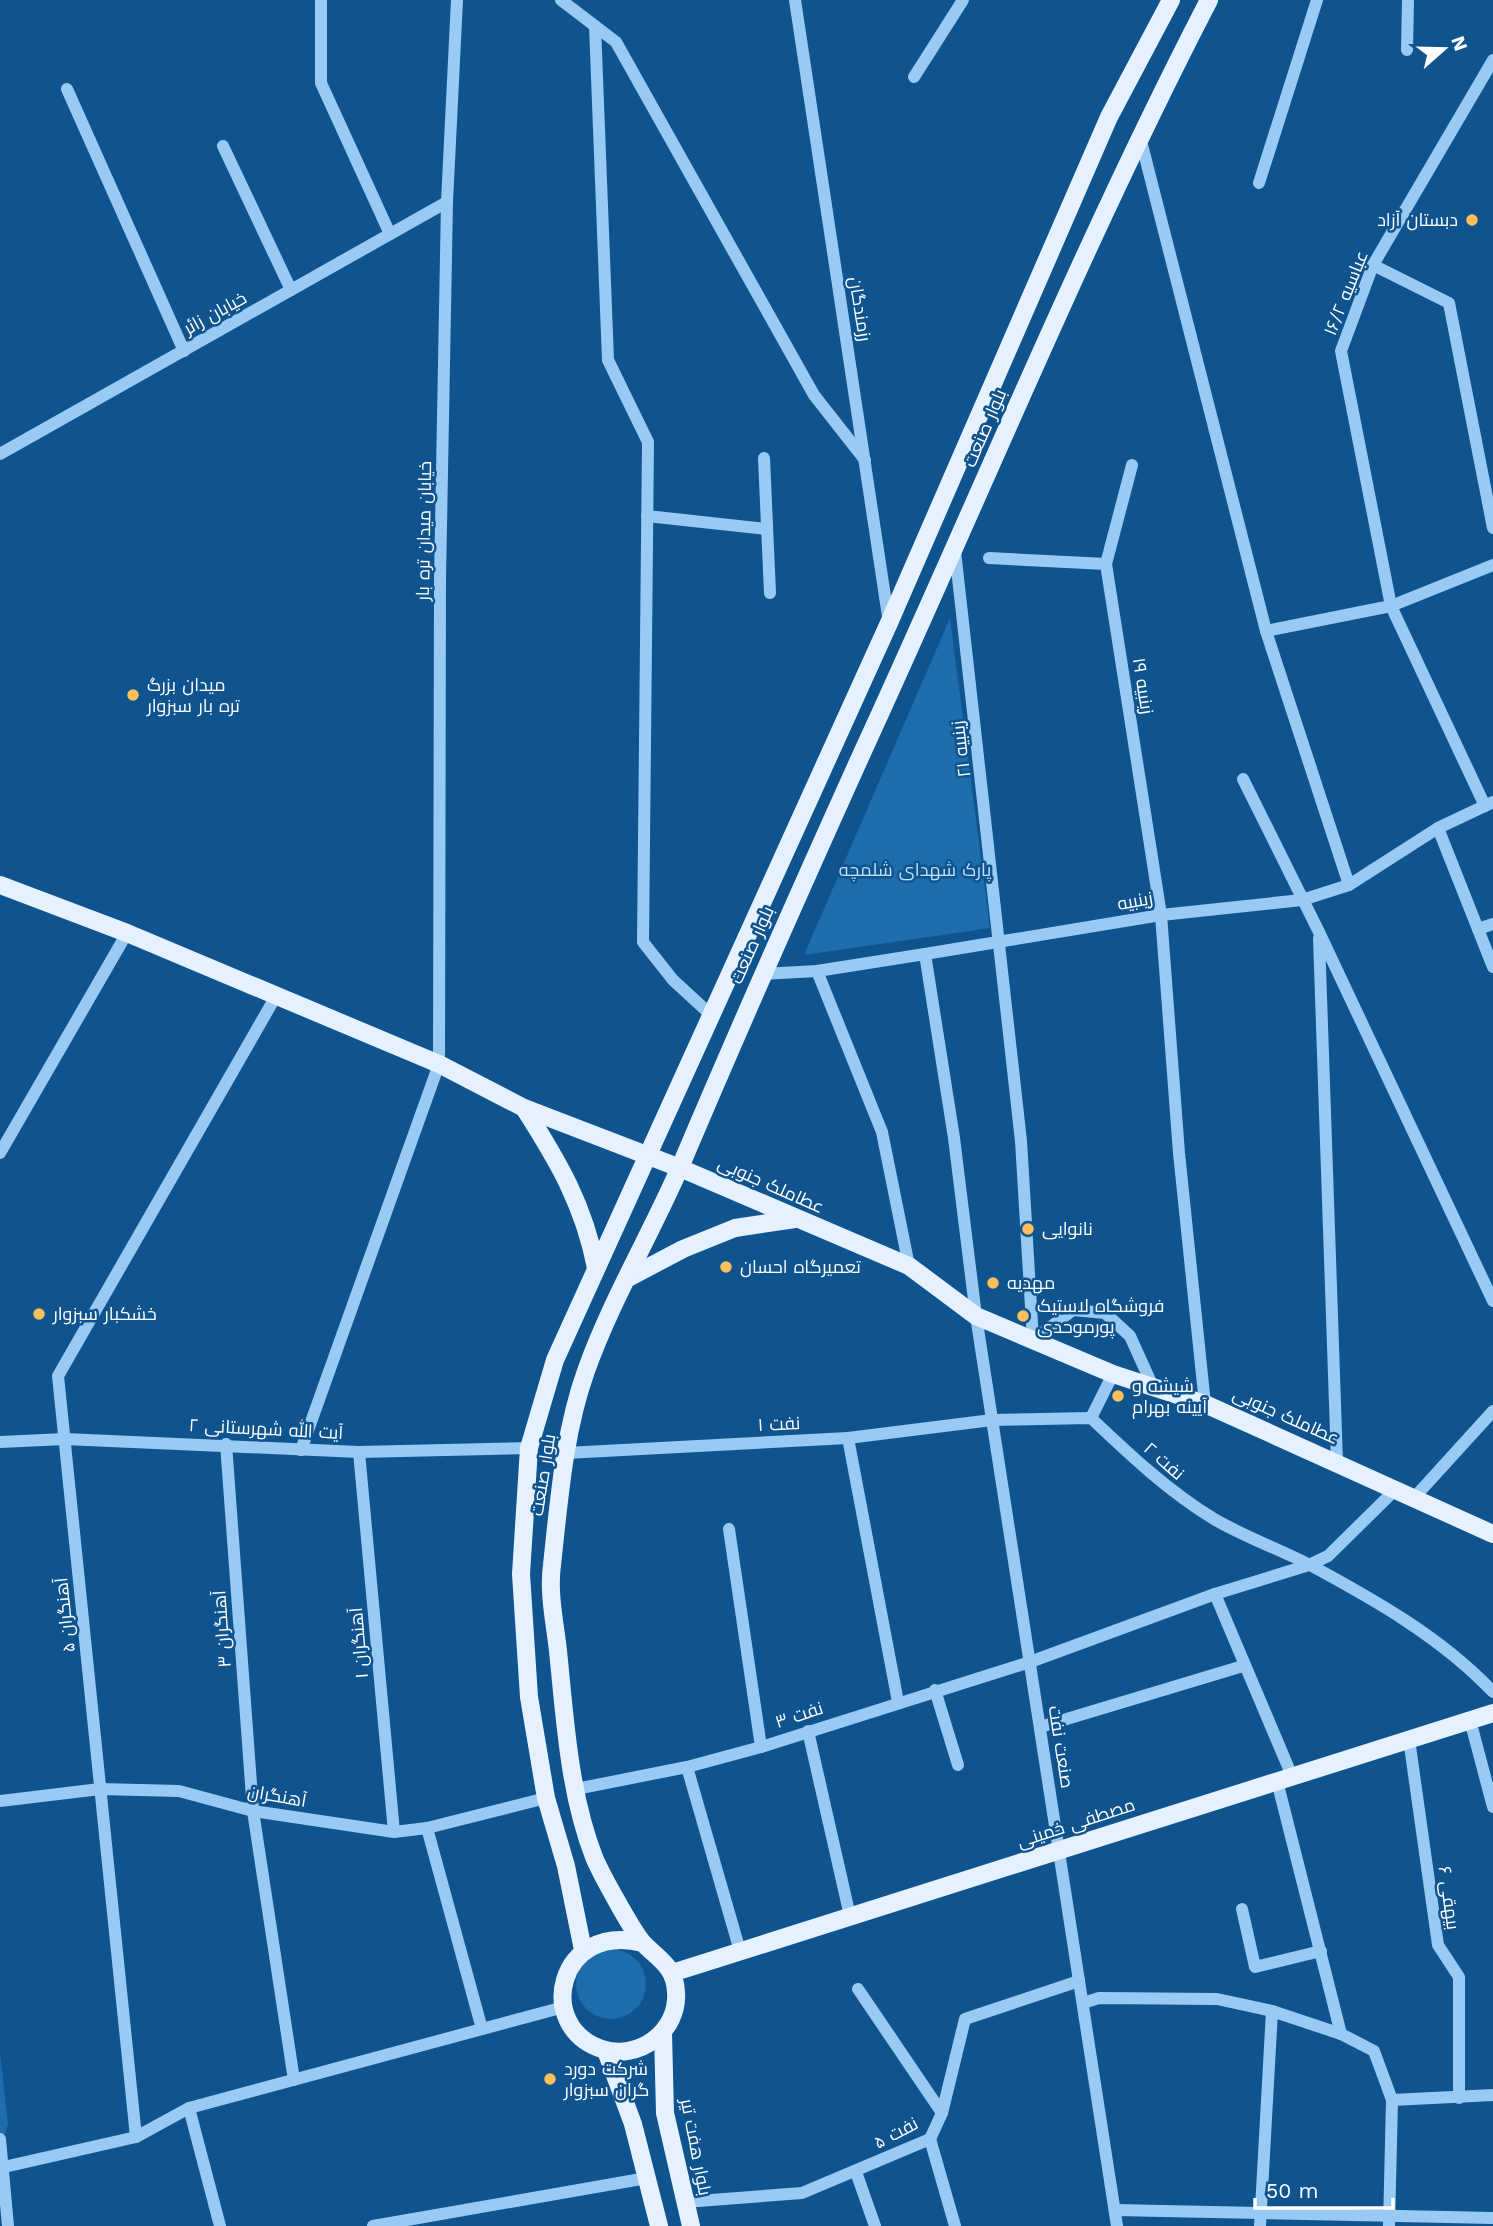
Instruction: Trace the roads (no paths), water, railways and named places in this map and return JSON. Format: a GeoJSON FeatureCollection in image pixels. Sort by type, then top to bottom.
{"type":"FeatureCollection","features":[{"type":"Feature","properties":{"kind":"main road","name":"بلوار صنعت"},"geometry":{"type":"LineString","coordinates":[[583,1950],[566,1866],[546,1798],[529,1697],[520,1574],[529,1448],[555,1360],[890,623],[1014,331],[1109,117],[1171,0]]}},
{"type":"Feature","properties":{"kind":"main road","name":"بلوار صنعت"},"geometry":{"type":"LineString","coordinates":[[643,1943],[594,1859],[576,1789],[566,1727],[550,1576],[566,1453],[585,1373],[680,1168],[794,902],[955,551],[1043,345],[1140,134],[1209,0]]}},
{"type":"Feature","properties":{"kind":"main road"},"geometry":{"type":"LineString","coordinates":[[1014,331],[1043,345]]}},
{"type":"Feature","properties":{"kind":"main road","name":"عطاملک جنوبی"},"geometry":{"type":"LineString","coordinates":[[0,885],[127,933],[439,1063],[524,1108],[680,1168],[909,1266],[976,1316],[1113,1374],[1205,1404],[1493,1534]]}},
{"type":"Feature","properties":{"kind":"main road"},"geometry":{"type":"LineString","coordinates":[[770,891],[794,902]]}},
{"type":"Feature","properties":{"kind":"main road"},"geometry":{"type":"LineString","coordinates":[[524,1108],[561,1165],[589,1228],[596,1268]]}},
{"type":"Feature","properties":{"kind":"main road"},"geometry":{"type":"LineString","coordinates":[[628,1278],[683,1249],[735,1228],[796,1219]]}},
{"type":"Feature","properties":{"kind":"main road"},"geometry":{"type":"LineString","coordinates":[[555,1360],[585,1373]]}},
{"type":"Feature","properties":{"kind":"main road","name":"مصطفی خمینی"},"geometry":{"type":"LineString","coordinates":[[672,1973],[1493,1713]]}},
{"type":"Feature","properties":{"kind":"main road"},"geometry":{"type":"LineString","coordinates":[[623,1938],[643,1943],[660,1955],[672,1973],[677,1993],[674,2014],[663,2033],[637,2049],[627,2052],[606,2051],[586,2042],[572,2027],[564,2007],[566,1976],[570,1966],[583,1950],[602,1940],[623,1938]]}},
{"type":"Feature","properties":{"kind":"main road","name":"بلوار هفت تیر"},"geometry":{"type":"LineString","coordinates":[[663,2033],[665,2113],[691,2226]]}},
{"type":"Feature","properties":{"kind":"main road"},"geometry":{"type":"LineString","coordinates":[[606,2051],[633,2124],[659,2226]]}},
{"type":"Feature","properties":{"kind":"street"},"geometry":{"type":"LineString","coordinates":[[321,0],[321,83],[390,234]]}},
{"type":"Feature","properties":{"kind":"street","name":"خیابان میدان تره بار"},"geometry":{"type":"LineString","coordinates":[[301,1450],[439,1063],[440,580],[447,202],[457,0]]}},
{"type":"Feature","properties":{"kind":"street"},"geometry":{"type":"LineString","coordinates":[[561,0],[616,42],[814,395],[866,461]]}},
{"type":"Feature","properties":{"kind":"street","name":"رزمندگان"},"geometry":{"type":"LineString","coordinates":[[795,0],[890,623]]}},
{"type":"Feature","properties":{"kind":"street"},"geometry":{"type":"LineString","coordinates":[[914,77],[963,0]]}},
{"type":"Feature","properties":{"kind":"street"},"geometry":{"type":"LineString","coordinates":[[1259,183],[1317,0]]}},
{"type":"Feature","properties":{"kind":"street"},"geometry":{"type":"LineString","coordinates":[[1407,50],[1408,0]]}},
{"type":"Feature","properties":{"kind":"street"},"geometry":{"type":"LineString","coordinates":[[595,26],[608,359],[648,442],[642,942],[673,980],[710,1015]]}},
{"type":"Feature","properties":{"kind":"street","name":"عباسیه ۱۶/۲"},"geometry":{"type":"LineString","coordinates":[[1489,804],[1391,606],[1341,351],[1373,265],[1493,60]]}},
{"type":"Feature","properties":{"kind":"street"},"geometry":{"type":"LineString","coordinates":[[67,89],[184,351]]}},
{"type":"Feature","properties":{"kind":"street"},"geometry":{"type":"LineString","coordinates":[[1140,134],[1266,631],[1349,885]]}},
{"type":"Feature","properties":{"kind":"street"},"geometry":{"type":"LineString","coordinates":[[223,146],[291,290]]}},
{"type":"Feature","properties":{"kind":"street","name":"خیابان زائر"},"geometry":{"type":"LineString","coordinates":[[0,454],[447,202]]}},
{"type":"Feature","properties":{"kind":"street"},"geometry":{"type":"LineString","coordinates":[[1373,265],[1449,303],[1493,528]]}},
{"type":"Feature","properties":{"kind":"street"},"geometry":{"type":"LineString","coordinates":[[764,458],[770,593]]}},
{"type":"Feature","properties":{"kind":"street","name":"زینبیه ۱۹"},"geometry":{"type":"LineString","coordinates":[[1132,465],[1106,564],[1161,915],[1179,1153],[1205,1404]]}},
{"type":"Feature","properties":{"kind":"street"},"geometry":{"type":"LineString","coordinates":[[648,516],[767,529]]}},
{"type":"Feature","properties":{"kind":"street","name":"زینبیه ۲۱"},"geometry":{"type":"LineString","coordinates":[[955,551],[1001,942],[1021,1141],[1033,1340]]}},
{"type":"Feature","properties":{"kind":"street"},"geometry":{"type":"LineString","coordinates":[[989,558],[1106,564]]}},
{"type":"Feature","properties":{"kind":"street"},"geometry":{"type":"LineString","coordinates":[[1266,631],[1391,606],[1493,565]]}},
{"type":"Feature","properties":{"kind":"street"},"geometry":{"type":"LineString","coordinates":[[1243,779],[1404,1108],[1493,1301]]}},
{"type":"Feature","properties":{"kind":"street","name":"زینبیه"},"geometry":{"type":"LineString","coordinates":[[762,975],[817,971],[1161,915],[1302,900],[1349,885],[1438,828],[1489,804]]}},
{"type":"Feature","properties":{"kind":"street"},"geometry":{"type":"LineString","coordinates":[[1438,828],[1493,967]]}},
{"type":"Feature","properties":{"kind":"street"},"geometry":{"type":"LineString","coordinates":[[1478,929],[1493,924]]}},
{"type":"Feature","properties":{"kind":"street"},"geometry":{"type":"LineString","coordinates":[[1318,930],[1338,1462]]}},
{"type":"Feature","properties":{"kind":"street"},"geometry":{"type":"LineString","coordinates":[[0,1153],[127,933]]}},
{"type":"Feature","properties":{"kind":"street","name":"صنعت نفت"},"geometry":{"type":"LineString","coordinates":[[925,954],[954,1138],[976,1316],[1117,2226]]}},
{"type":"Feature","properties":{"kind":"street"},"geometry":{"type":"LineString","coordinates":[[817,971],[882,1132],[909,1266]]}},
{"type":"Feature","properties":{"kind":"street","name":"آهنگران ۵"},"geometry":{"type":"LineString","coordinates":[[135,2137],[58,1377],[276,996]]}},
{"type":"Feature","properties":{"kind":"street"},"geometry":{"type":"LineString","coordinates":[[1033,1340],[1073,1310],[1105,1312],[1130,1336],[1153,1387]]}},
{"type":"Feature","properties":{"kind":"street"},"geometry":{"type":"LineString","coordinates":[[992,1420],[1091,1419],[1113,1374]]}},
{"type":"Feature","properties":{"kind":"street"},"geometry":{"type":"LineString","coordinates":[[1413,1499],[1493,1410]]}},
{"type":"Feature","properties":{"kind":"street","name":"نفت ۲"},"geometry":{"type":"LineString","coordinates":[[1091,1419],[1166,1488],[1216,1520],[1309,1565],[1418,1628],[1473,1671],[1493,1692]]}},
{"type":"Feature","properties":{"kind":"street","name":"نفت ۱"},"geometry":{"type":"LineString","coordinates":[[566,1453],[848,1438],[992,1420]]}},
{"type":"Feature","properties":{"kind":"street"},"geometry":{"type":"LineString","coordinates":[[848,1438],[898,1702]]}},
{"type":"Feature","properties":{"kind":"street","name":"آیت الله شهرستانی ۲"},"geometry":{"type":"LineString","coordinates":[[0,1442],[65,1439],[226,1444],[359,1452],[529,1448]]}},
{"type":"Feature","properties":{"kind":"street","name":"آهنگران ۳"},"geometry":{"type":"LineString","coordinates":[[226,1444],[253,1811],[294,2080]]}},
{"type":"Feature","properties":{"kind":"street","name":"آهنگران ۱"},"geometry":{"type":"LineString","coordinates":[[359,1452],[394,1832]]}},
{"type":"Feature","properties":{"kind":"street","name":"نفت ۳"},"geometry":{"type":"LineString","coordinates":[[576,1789],[687,1766],[761,1747],[1030,1662],[1215,1594],[1309,1565],[1328,1556],[1394,1491]]}},
{"type":"Feature","properties":{"kind":"street"},"geometry":{"type":"LineString","coordinates":[[729,1529],[761,1747]]}},
{"type":"Feature","properties":{"kind":"street"},"geometry":{"type":"LineString","coordinates":[[1215,1594],[1284,1779],[1342,2034]]}},
{"type":"Feature","properties":{"kind":"street"},"geometry":{"type":"LineString","coordinates":[[1040,1727],[1243,1666]]}},
{"type":"Feature","properties":{"kind":"street"},"geometry":{"type":"LineString","coordinates":[[935,1690],[958,1765]]}},
{"type":"Feature","properties":{"kind":"street"},"geometry":{"type":"LineString","coordinates":[[1469,1720],[1493,1807]]}},
{"type":"Feature","properties":{"kind":"street"},"geometry":{"type":"LineString","coordinates":[[808,1731],[850,1916]]}},
{"type":"Feature","properties":{"kind":"street","name":"بیهقی ۶"},"geometry":{"type":"LineString","coordinates":[[1409,1740],[1438,1945],[1459,1977],[1459,2098]]}},
{"type":"Feature","properties":{"kind":"street"},"geometry":{"type":"LineString","coordinates":[[687,1766],[740,1951]]}},
{"type":"Feature","properties":{"kind":"street","name":"آهنگران"},"geometry":{"type":"LineString","coordinates":[[0,1801],[100,1789],[179,1791],[253,1811],[394,1832],[426,1828],[546,1798]]}},
{"type":"Feature","properties":{"kind":"street"},"geometry":{"type":"LineString","coordinates":[[426,1828],[482,2029]]}},
{"type":"Feature","properties":{"kind":"street"},"geometry":{"type":"LineString","coordinates":[[1242,1909],[1255,1967],[1321,1951]]}},
{"type":"Feature","properties":{"kind":"street","name":"نفت ۵"},"geometry":{"type":"LineString","coordinates":[[685,2202],[802,2193],[930,2139],[942,2113],[965,2019],[1079,1981]]}},
{"type":"Feature","properties":{"kind":"street"},"geometry":{"type":"LineString","coordinates":[[858,1989],[942,2113]]}},
{"type":"Feature","properties":{"kind":"street"},"geometry":{"type":"LineString","coordinates":[[1083,2003],[1099,1997],[1217,1999],[1272,2011],[1342,2034],[1374,2051],[1392,2101],[1388,2221]]}},
{"type":"Feature","properties":{"kind":"street"},"geometry":{"type":"LineString","coordinates":[[1,2167],[135,2137],[189,2108],[564,2007]]}},
{"type":"Feature","properties":{"kind":"street"},"geometry":{"type":"LineString","coordinates":[[1261,2220],[1272,2011]]}},
{"type":"Feature","properties":{"kind":"street"},"geometry":{"type":"LineString","coordinates":[[1392,2101],[1493,2095]]}},
{"type":"Feature","properties":{"kind":"street"},"geometry":{"type":"LineString","coordinates":[[189,2108],[220,2226]]}},
{"type":"Feature","properties":{"kind":"street"},"geometry":{"type":"LineString","coordinates":[[0,2139],[8,2226]]}},
{"type":"Feature","properties":{"kind":"street"},"geometry":{"type":"LineString","coordinates":[[930,2139],[955,2226]]}},
{"type":"Feature","properties":{"kind":"street"},"geometry":{"type":"LineString","coordinates":[[856,2172],[875,2226]]}},
{"type":"Feature","properties":{"kind":"street"},"geometry":{"type":"LineString","coordinates":[[373,2226],[647,2178]]}},
{"type":"Feature","properties":{"kind":"street"},"geometry":{"type":"LineString","coordinates":[[1115,2210],[1261,2220],[1433,2221],[1493,2218]]}},
{"type":"Feature","properties":{"kind":"place","name":"دبستان آزاد"},"geometry":{"type":"Point","coordinates":[1472,220]}},
{"type":"Feature","properties":{"kind":"place","name":"میدان بزرگ تره بار سبزوار"},"geometry":{"type":"Point","coordinates":[133,695]}},
{"type":"Feature","properties":{"kind":"place","name":"نانوایی"},"geometry":{"type":"Point","coordinates":[1028,1229]}},
{"type":"Feature","properties":{"kind":"place","name":"تعمیرگاه احسان"},"geometry":{"type":"Point","coordinates":[726,1267]}},
{"type":"Feature","properties":{"kind":"place","name":"مهدیه"},"geometry":{"type":"Point","coordinates":[993,1283]}},
{"type":"Feature","properties":{"kind":"place","name":"خشکبار سبزوار"},"geometry":{"type":"Point","coordinates":[39,1314]}},
{"type":"Feature","properties":{"kind":"place","name":"فروشگاه لاستیک پورموحدی"},"geometry":{"type":"Point","coordinates":[1023,1316]}},
{"type":"Feature","properties":{"kind":"place","name":"شیشه و آیینه بهرام"},"geometry":{"type":"Point","coordinates":[1118,1396]}},
{"type":"Feature","properties":{"kind":"place","name":"شرکت دورد گران سبزوار"},"geometry":{"type":"Point","coordinates":[550,2079]}},
{"type":"Feature","properties":{"kind":"park label","name":"پارک شهدای شلمچه"},"geometry":{"type":"Point","coordinates":[915,870]}}]}
